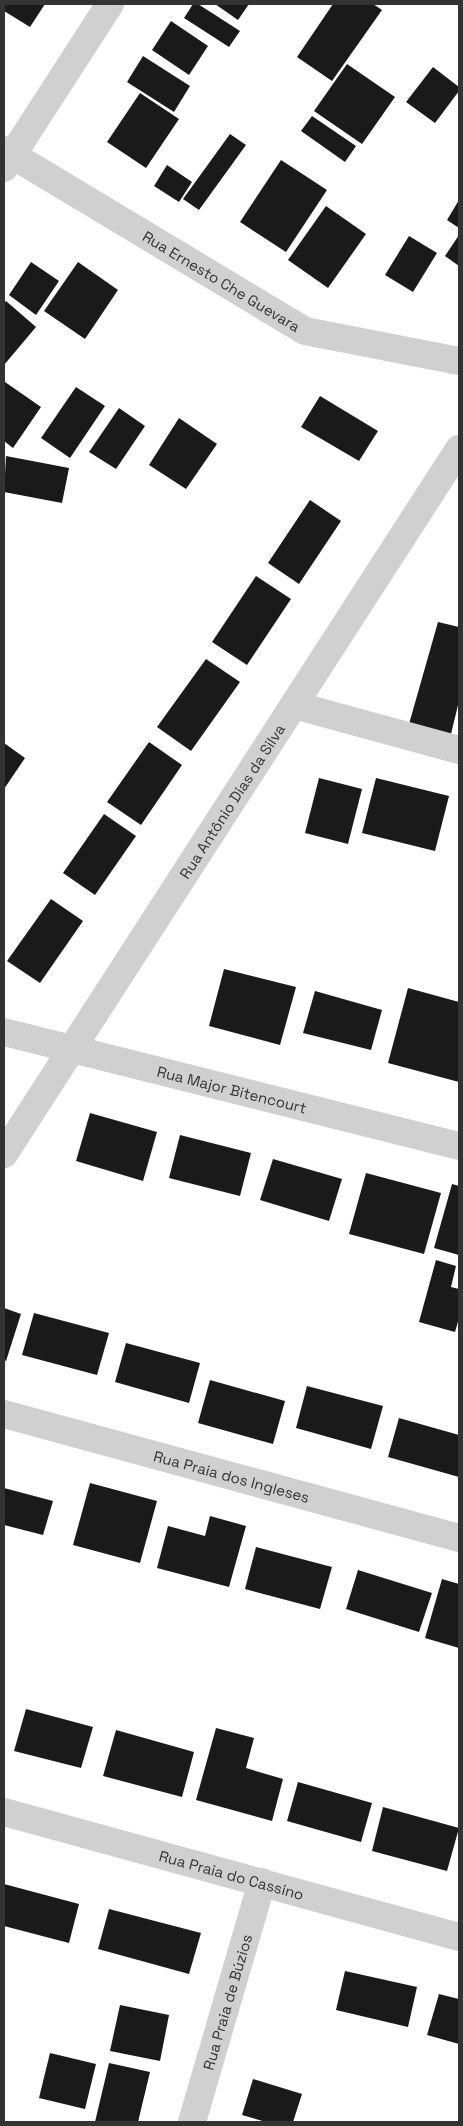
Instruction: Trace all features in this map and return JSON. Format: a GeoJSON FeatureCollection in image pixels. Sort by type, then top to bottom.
{"type":"FeatureCollection","features":[{"type":"Feature","properties":{"kind":"street"},"geometry":{"type":"LineString","coordinates":[[7,158],[110,4]]}},
{"type":"Feature","properties":{"kind":"street","name":"Rua Ernesto Che Guevara"},"geometry":{"type":"LineString","coordinates":[[7,158],[305,331],[459,361]]}},
{"type":"Feature","properties":{"kind":"street","name":"Rua Antônio Dias da Silva"},"geometry":{"type":"LineString","coordinates":[[4,1154],[459,449]]}},
{"type":"Feature","properties":{"kind":"street"},"geometry":{"type":"LineString","coordinates":[[294,705],[459,750]]}},
{"type":"Feature","properties":{"kind":"street","name":"Rua Major Bitencourt"},"geometry":{"type":"LineString","coordinates":[[4,1032],[459,1146]]}},
{"type":"Feature","properties":{"kind":"street","name":"Rua Praia dos Ingleses"},"geometry":{"type":"LineString","coordinates":[[4,1414],[459,1538]]}},
{"type":"Feature","properties":{"kind":"street","name":"Rua Praia do Cassino"},"geometry":{"type":"LineString","coordinates":[[4,1812],[459,1937]]}},
{"type":"Feature","properties":{"kind":"street","name":"Rua Praia de Búzios"},"geometry":{"type":"LineString","coordinates":[[192,2122],[262,1882]]}},
{"type":"Feature","properties":{"kind":"building"},"geometry":{"type":"Polygon","coordinates":[[[4,4],[45,4],[30,27],[4,11],[4,4]]]}},
{"type":"Feature","properties":{"kind":"building"},"geometry":{"type":"Polygon","coordinates":[[[193,4],[198,4],[240,31],[229,47],[184,18],[193,4]]]}},
{"type":"Feature","properties":{"kind":"building"},"geometry":{"type":"Polygon","coordinates":[[[215,4],[249,4],[238,20],[215,4]]]}},
{"type":"Feature","properties":{"kind":"building"},"geometry":{"type":"Polygon","coordinates":[[[333,4],[373,4],[382,10],[332,81],[297,57],[333,4]]]}},
{"type":"Feature","properties":{"kind":"building"},"geometry":{"type":"Polygon","coordinates":[[[171,21],[208,46],[189,75],[152,50],[171,21]]]}},
{"type":"Feature","properties":{"kind":"building"},"geometry":{"type":"Polygon","coordinates":[[[143,56],[190,86],[174,112],[127,82],[143,56]]]}},
{"type":"Feature","properties":{"kind":"building"},"geometry":{"type":"Polygon","coordinates":[[[347,64],[395,97],[362,144],[314,111],[347,64]]]}},
{"type":"Feature","properties":{"kind":"building"},"geometry":{"type":"Polygon","coordinates":[[[433,67],[459,87],[459,91],[435,123],[406,102],[433,67]]]}},
{"type":"Feature","properties":{"kind":"building"},"geometry":{"type":"Polygon","coordinates":[[[140,93],[179,119],[146,168],[107,142],[140,93]]]}},
{"type":"Feature","properties":{"kind":"building"},"geometry":{"type":"Polygon","coordinates":[[[312,116],[356,146],[345,162],[301,131],[312,116]]]}},
{"type":"Feature","properties":{"kind":"building"},"geometry":{"type":"Polygon","coordinates":[[[230,134],[246,145],[199,210],[183,199],[230,134]]]}},
{"type":"Feature","properties":{"kind":"building"},"geometry":{"type":"Polygon","coordinates":[[[281,160],[327,190],[286,252],[240,222],[281,160]]]}},
{"type":"Feature","properties":{"kind":"building"},"geometry":{"type":"Polygon","coordinates":[[[167,165],[192,182],[179,202],[154,186],[167,165]]]}},
{"type":"Feature","properties":{"kind":"building"},"geometry":{"type":"Polygon","coordinates":[[[459,200],[459,228],[447,220],[459,200]]]}},
{"type":"Feature","properties":{"kind":"building"},"geometry":{"type":"Polygon","coordinates":[[[326,206],[366,234],[328,288],[288,260],[326,206]]]}},
{"type":"Feature","properties":{"kind":"building"},"geometry":{"type":"Polygon","coordinates":[[[459,235],[459,266],[445,256],[459,235]]]}},
{"type":"Feature","properties":{"kind":"building"},"geometry":{"type":"Polygon","coordinates":[[[409,236],[437,253],[413,292],[385,275],[409,236]]]}},
{"type":"Feature","properties":{"kind":"building"},"geometry":{"type":"Polygon","coordinates":[[[31,262],[59,281],[36,315],[9,295],[31,262]]]}},
{"type":"Feature","properties":{"kind":"building"},"geometry":{"type":"Polygon","coordinates":[[[78,262],[118,290],[85,339],[44,311],[78,262]]]}},
{"type":"Feature","properties":{"kind":"building"},"geometry":{"type":"Polygon","coordinates":[[[6,301],[36,327],[4,365],[4,303],[6,301]]]}},
{"type":"Feature","properties":{"kind":"building"},"geometry":{"type":"Polygon","coordinates":[[[5,382],[41,407],[13,448],[4,441],[5,382]]]}},
{"type":"Feature","properties":{"kind":"building"},"geometry":{"type":"Polygon","coordinates":[[[76,387],[105,406],[70,458],[41,438],[76,387]]]}},
{"type":"Feature","properties":{"kind":"building"},"geometry":{"type":"Polygon","coordinates":[[[320,396],[378,431],[359,461],[301,427],[320,396]]]}},
{"type":"Feature","properties":{"kind":"building"},"geometry":{"type":"Polygon","coordinates":[[[119,408],[145,426],[116,469],[89,452],[119,408]]]}},
{"type":"Feature","properties":{"kind":"building"},"geometry":{"type":"Polygon","coordinates":[[[179,418],[217,444],[186,489],[149,465],[179,418]]]}},
{"type":"Feature","properties":{"kind":"building"},"geometry":{"type":"Polygon","coordinates":[[[6,456],[69,468],[62,503],[4,492],[6,456]]]}},
{"type":"Feature","properties":{"kind":"building"},"geometry":{"type":"Polygon","coordinates":[[[310,500],[341,521],[299,584],[268,563],[310,500]]]}},
{"type":"Feature","properties":{"kind":"building"},"geometry":{"type":"Polygon","coordinates":[[[256,576],[291,599],[247,665],[212,642],[256,576]]]}},
{"type":"Feature","properties":{"kind":"building"},"geometry":{"type":"Polygon","coordinates":[[[438,622],[459,627],[459,701],[451,734],[409,724],[438,622]]]}},
{"type":"Feature","properties":{"kind":"building"},"geometry":{"type":"Polygon","coordinates":[[[206,659],[240,682],[191,751],[157,727],[206,659]]]}},
{"type":"Feature","properties":{"kind":"building"},"geometry":{"type":"Polygon","coordinates":[[[149,742],[182,765],[141,825],[107,802],[149,742]]]}},
{"type":"Feature","properties":{"kind":"building"},"geometry":{"type":"Polygon","coordinates":[[[4,743],[25,758],[4,789],[4,743]]]}},
{"type":"Feature","properties":{"kind":"building"},"geometry":{"type":"Polygon","coordinates":[[[319,778],[362,789],[348,844],[305,833],[319,778]]]}},
{"type":"Feature","properties":{"kind":"building"},"geometry":{"type":"Polygon","coordinates":[[[376,778],[449,796],[435,851],[362,833],[376,778]]]}},
{"type":"Feature","properties":{"kind":"building"},"geometry":{"type":"Polygon","coordinates":[[[104,814],[136,836],[95,895],[63,873],[104,814]]]}},
{"type":"Feature","properties":{"kind":"building"},"geometry":{"type":"Polygon","coordinates":[[[51,899],[83,921],[40,983],[7,961],[51,899]]]}},
{"type":"Feature","properties":{"kind":"building"},"geometry":{"type":"Polygon","coordinates":[[[224,969],[296,987],[280,1045],[209,1026],[224,969]]]}},
{"type":"Feature","properties":{"kind":"building"},"geometry":{"type":"Polygon","coordinates":[[[408,988],[459,1002],[459,1082],[388,1063],[408,988]]]}},
{"type":"Feature","properties":{"kind":"building"},"geometry":{"type":"Polygon","coordinates":[[[315,991],[382,1010],[371,1050],[303,1033],[315,991]]]}},
{"type":"Feature","properties":{"kind":"building"},"geometry":{"type":"Polygon","coordinates":[[[90,1113],[157,1132],[143,1181],[76,1161],[90,1113]]]}},
{"type":"Feature","properties":{"kind":"building"},"geometry":{"type":"Polygon","coordinates":[[[180,1135],[251,1153],[240,1196],[169,1178],[180,1135]]]}},
{"type":"Feature","properties":{"kind":"building"},"geometry":{"type":"Polygon","coordinates":[[[273,1159],[342,1179],[329,1221],[260,1200],[273,1159]]]}},
{"type":"Feature","properties":{"kind":"building"},"geometry":{"type":"Polygon","coordinates":[[[366,1173],[441,1193],[424,1254],[349,1234],[366,1173]]]}},
{"type":"Feature","properties":{"kind":"building"},"geometry":{"type":"Polygon","coordinates":[[[452,1184],[459,1186],[459,1255],[434,1248],[452,1184]]]}},
{"type":"Feature","properties":{"kind":"building"},"geometry":{"type":"Polygon","coordinates":[[[436,1260],[456,1266],[451,1287],[459,1289],[459,1318],[455,1332],[419,1322],[436,1260]]]}},
{"type":"Feature","properties":{"kind":"building"},"geometry":{"type":"Polygon","coordinates":[[[4,1308],[21,1314],[6,1361],[4,1360],[4,1308]]]}},
{"type":"Feature","properties":{"kind":"building"},"geometry":{"type":"Polygon","coordinates":[[[34,1313],[109,1333],[97,1375],[22,1355],[34,1313]]]}},
{"type":"Feature","properties":{"kind":"building"},"geometry":{"type":"Polygon","coordinates":[[[126,1343],[200,1363],[189,1403],[115,1382],[126,1343]]]}},
{"type":"Feature","properties":{"kind":"building"},"geometry":{"type":"Polygon","coordinates":[[[210,1380],[285,1401],[273,1444],[198,1423],[210,1380]]]}},
{"type":"Feature","properties":{"kind":"building"},"geometry":{"type":"Polygon","coordinates":[[[307,1386],[383,1406],[371,1449],[296,1428],[307,1386]]]}},
{"type":"Feature","properties":{"kind":"building"},"geometry":{"type":"Polygon","coordinates":[[[399,1418],[459,1435],[459,1477],[388,1457],[399,1418]]]}},
{"type":"Feature","properties":{"kind":"building"},"geometry":{"type":"Polygon","coordinates":[[[90,1483],[157,1501],[140,1563],[73,1545],[90,1483]]]}},
{"type":"Feature","properties":{"kind":"building"},"geometry":{"type":"Polygon","coordinates":[[[4,1488],[53,1501],[43,1535],[4,1525],[4,1488]]]}},
{"type":"Feature","properties":{"kind":"building"},"geometry":{"type":"Polygon","coordinates":[[[210,1516],[246,1526],[229,1587],[157,1568],[168,1526],[205,1536],[210,1516]]]}},
{"type":"Feature","properties":{"kind":"building"},"geometry":{"type":"Polygon","coordinates":[[[256,1547],[332,1567],[320,1609],[245,1589],[256,1547]]]}},
{"type":"Feature","properties":{"kind":"building"},"geometry":{"type":"Polygon","coordinates":[[[358,1570],[432,1593],[419,1632],[346,1609],[358,1570]]]}},
{"type":"Feature","properties":{"kind":"building"},"geometry":{"type":"Polygon","coordinates":[[[442,1579],[459,1584],[459,1648],[425,1638],[442,1579]]]}},
{"type":"Feature","properties":{"kind":"building"},"geometry":{"type":"Polygon","coordinates":[[[26,1709],[93,1727],[81,1768],[14,1751],[26,1709]]]}},
{"type":"Feature","properties":{"kind":"building"},"geometry":{"type":"Polygon","coordinates":[[[216,1728],[254,1738],[246,1768],[283,1779],[272,1821],[196,1800],[216,1728]]]}},
{"type":"Feature","properties":{"kind":"building"},"geometry":{"type":"Polygon","coordinates":[[[116,1730],[194,1752],[182,1797],[103,1776],[116,1730]]]}},
{"type":"Feature","properties":{"kind":"building"},"geometry":{"type":"Polygon","coordinates":[[[298,1782],[372,1803],[361,1842],[287,1821],[298,1782]]]}},
{"type":"Feature","properties":{"kind":"building"},"geometry":{"type":"Polygon","coordinates":[[[383,1807],[459,1828],[447,1871],[372,1851],[383,1807]]]}},
{"type":"Feature","properties":{"kind":"building"},"geometry":{"type":"Polygon","coordinates":[[[4,1884],[79,1904],[69,1943],[4,1926],[4,1884]]]}},
{"type":"Feature","properties":{"kind":"building"},"geometry":{"type":"Polygon","coordinates":[[[109,1909],[201,1933],[189,1974],[98,1949],[109,1909]]]}},
{"type":"Feature","properties":{"kind":"building"},"geometry":{"type":"Polygon","coordinates":[[[345,1971],[417,1987],[408,2027],[336,2010],[345,1971]]]}},
{"type":"Feature","properties":{"kind":"building"},"geometry":{"type":"Polygon","coordinates":[[[439,1994],[459,1999],[459,2044],[427,2035],[439,1994]]]}},
{"type":"Feature","properties":{"kind":"building"},"geometry":{"type":"Polygon","coordinates":[[[120,2005],[169,2015],[160,2061],[110,2051],[120,2005]]]}},
{"type":"Feature","properties":{"kind":"building"},"geometry":{"type":"Polygon","coordinates":[[[50,2053],[96,2064],[85,2109],[39,2098],[50,2053]]]}},
{"type":"Feature","properties":{"kind":"building"},"geometry":{"type":"Polygon","coordinates":[[[109,2063],[150,2072],[138,2122],[95,2122],[109,2063]]]}},
{"type":"Feature","properties":{"kind":"building"},"geometry":{"type":"Polygon","coordinates":[[[253,2079],[302,2094],[293,2122],[266,2122],[242,2115],[253,2079]]]}}]}
